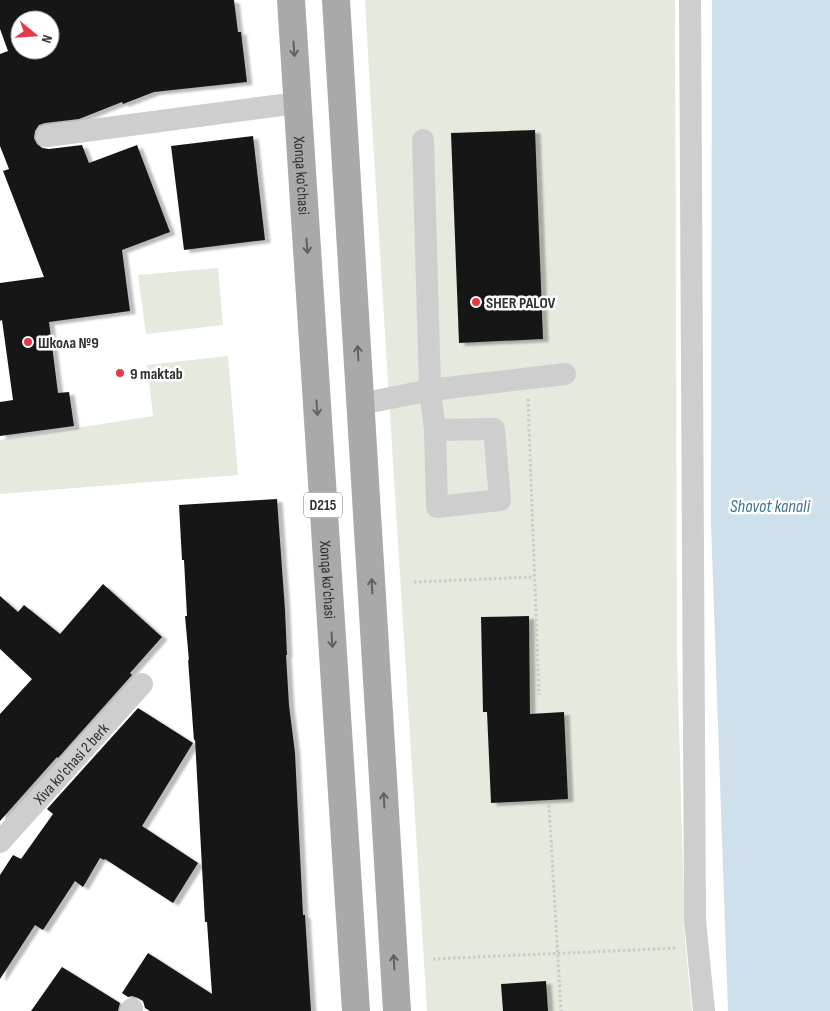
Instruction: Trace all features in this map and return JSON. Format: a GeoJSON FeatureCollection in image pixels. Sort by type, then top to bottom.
{"type":"FeatureCollection","features":[{"type":"Feature","properties":{"kind":"main road","name":"Xonqa ko'chasi"},"geometry":{"type":"LineString","coordinates":[[291,0],[356,1011]]}},
{"type":"Feature","properties":{"kind":"main road","name":"D215"},"geometry":{"type":"LineString","coordinates":[[336,0],[397,1011]]}},
{"type":"Feature","properties":{"kind":"main road"},"geometry":{"type":"LineString","coordinates":[[347,873],[389,869]]}},
{"type":"Feature","properties":{"kind":"street"},"geometry":{"type":"LineString","coordinates":[[690,0],[695,920],[704,1011]]}},
{"type":"Feature","properties":{"kind":"street"},"geometry":{"type":"LineString","coordinates":[[47,136],[298,103]]}},
{"type":"Feature","properties":{"kind":"street"},"geometry":{"type":"LineString","coordinates":[[423,140],[430,390],[435,430]]}},
{"type":"Feature","properties":{"kind":"street"},"geometry":{"type":"LineString","coordinates":[[361,404],[430,390],[564,374]]}},
{"type":"Feature","properties":{"kind":"street","name":"Xiva ko'chasi 2 berk"},"geometry":{"type":"LineString","coordinates":[[0,842],[142,684]]}},
{"type":"Feature","properties":{"kind":"path"},"geometry":{"type":"LineString","coordinates":[[528,396],[538,695]]}},
{"type":"Feature","properties":{"kind":"path"},"geometry":{"type":"LineString","coordinates":[[414,582],[534,577]]}},
{"type":"Feature","properties":{"kind":"path"},"geometry":{"type":"LineString","coordinates":[[549,805],[561,1011]]}},
{"type":"Feature","properties":{"kind":"path"},"geometry":{"type":"LineString","coordinates":[[433,959],[698,947]]}},
{"type":"Feature","properties":{"kind":"shaded area"},"geometry":{"type":"Polygon","coordinates":[[[365,0],[675,0],[677,654],[685,941],[692,1011],[427,1011],[365,0]]]}},
{"type":"Feature","properties":{"kind":"shaded area"},"geometry":{"type":"Polygon","coordinates":[[[218,268],[223,325],[146,334],[138,275],[218,268]]]}},
{"type":"Feature","properties":{"kind":"shaded area"},"geometry":{"type":"Polygon","coordinates":[[[228,356],[238,475],[0,494],[0,440],[153,416],[147,365],[228,356]]]}},
{"type":"Feature","properties":{"kind":"water","name":"Shovot kanali"},"geometry":{"type":"Polygon","coordinates":[[[712,0],[830,0],[830,1011],[728,1011],[711,524],[712,0]]]}},
{"type":"Feature","properties":{"kind":"building"},"geometry":{"type":"Polygon","coordinates":[[[0,0],[234,0],[238,32],[241,32],[247,82],[154,92],[79,119],[39,125],[35,131],[34,138],[42,148],[49,149],[82,145],[89,163],[137,145],[170,232],[122,250],[130,311],[49,322],[58,393],[69,392],[74,426],[0,436],[0,402],[13,400],[2,320],[0,321],[0,283],[44,277],[3,171],[9,169],[0,146],[0,54],[8,51],[0,29],[0,0]]]}},
{"type":"Feature","properties":{"kind":"building"},"geometry":{"type":"Polygon","coordinates":[[[535,130],[543,339],[459,343],[451,133],[535,130]]]}},
{"type":"Feature","properties":{"kind":"building"},"geometry":{"type":"Polygon","coordinates":[[[253,136],[265,240],[184,250],[171,146],[253,136]]]}},
{"type":"Feature","properties":{"kind":"building"},"geometry":{"type":"Polygon","coordinates":[[[277,499],[285,610],[289,705],[295,753],[303,915],[305,915],[311,1011],[150,1011],[145,1008],[143,1001],[132,996],[128,997],[122,993],[148,953],[212,994],[207,922],[205,922],[195,739],[194,741],[185,616],[187,616],[184,560],[182,560],[179,505],[277,499]]]}},
{"type":"Feature","properties":{"kind":"building"},"geometry":{"type":"Polygon","coordinates":[[[103,584],[162,637],[130,673],[132,675],[0,821],[0,714],[32,679],[0,649],[0,596],[18,612],[24,605],[60,634],[103,584]]]}},
{"type":"Feature","properties":{"kind":"building"},"geometry":{"type":"Polygon","coordinates":[[[529,616],[530,714],[564,712],[568,799],[491,803],[487,712],[483,712],[481,617],[529,616]]]}},
{"type":"Feature","properties":{"kind":"building"},"geometry":{"type":"Polygon","coordinates":[[[138,708],[193,743],[142,826],[198,863],[173,903],[105,859],[100,858],[83,887],[75,881],[43,930],[35,925],[0,979],[0,875],[13,855],[21,859],[53,814],[47,809],[138,708]]]}},
{"type":"Feature","properties":{"kind":"building"},"geometry":{"type":"Polygon","coordinates":[[[62,967],[120,1003],[118,1011],[31,1011],[62,967]]]}},
{"type":"Feature","properties":{"kind":"building"},"geometry":{"type":"Polygon","coordinates":[[[546,981],[548,1011],[503,1011],[501,984],[546,981]]]}},
{"type":"Feature","properties":{"kind":"place","name":"SHER PALOV"},"geometry":{"type":"Point","coordinates":[476,302]}},
{"type":"Feature","properties":{"kind":"place","name":"Школа №9"},"geometry":{"type":"Point","coordinates":[28,342]}},
{"type":"Feature","properties":{"kind":"place","name":"9 maktab"},"geometry":{"type":"Point","coordinates":[120,373]}}]}
